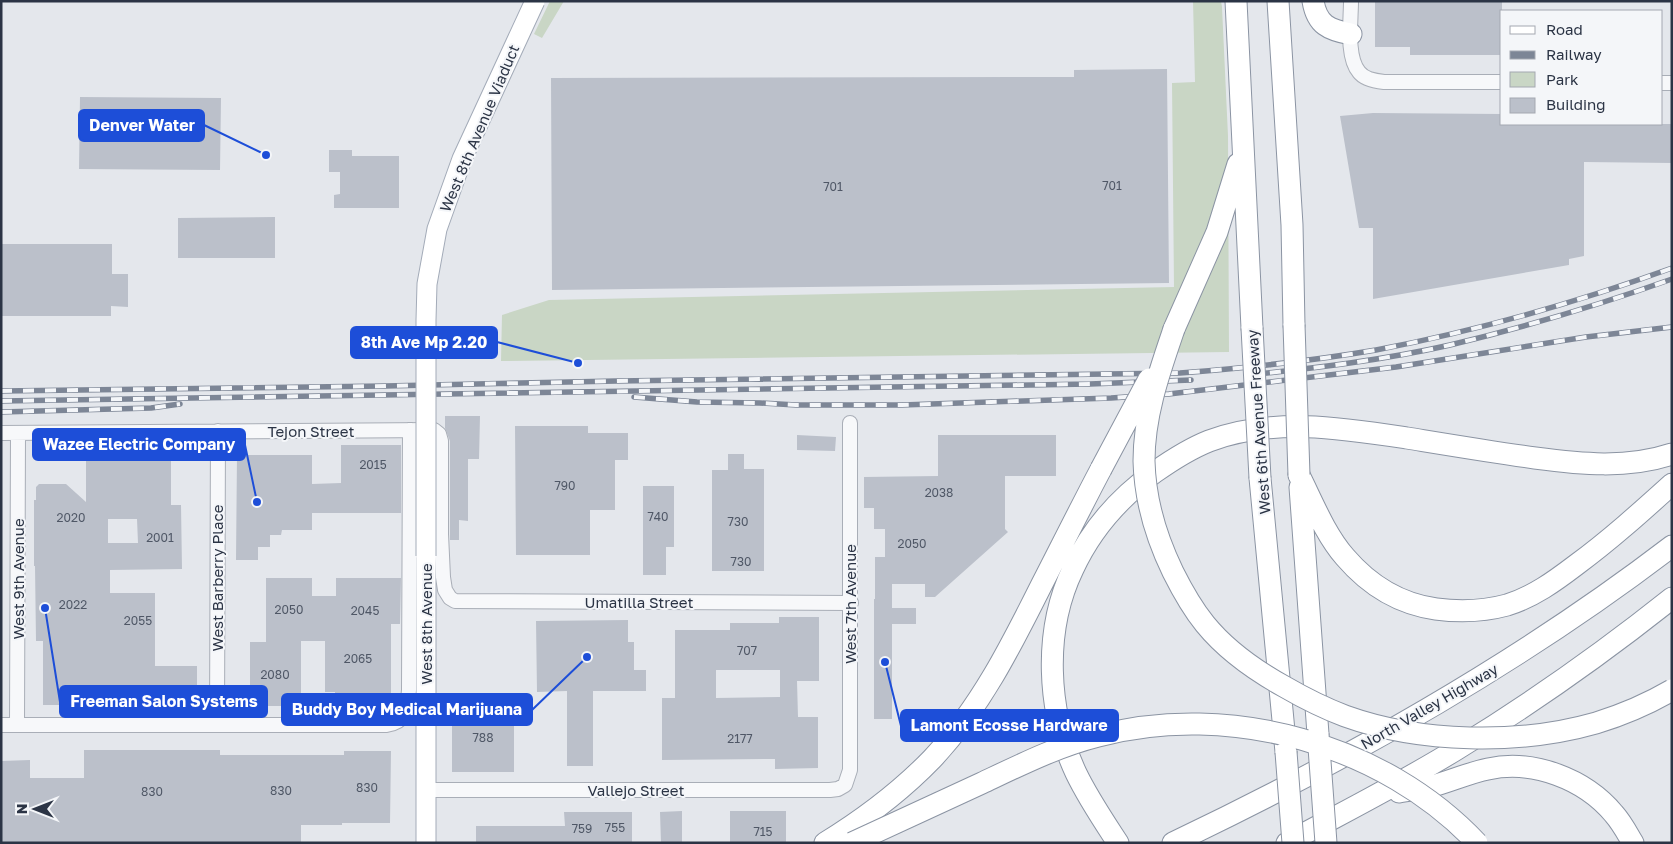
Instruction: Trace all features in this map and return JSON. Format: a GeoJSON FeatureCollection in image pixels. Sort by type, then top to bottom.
{"type":"FeatureCollection","features":[{"type":"Feature","properties":{"kind":"highway","name":"West 6th Avenue Freeway"},"geometry":{"type":"LineString","coordinates":[[1235,1],[1260,478],[1293,843]]}},
{"type":"Feature","properties":{"kind":"highway"},"geometry":{"type":"LineString","coordinates":[[1313,1],[1314,9],[1323,24],[1334,30],[1351,34]]}},
{"type":"Feature","properties":{"kind":"highway"},"geometry":{"type":"LineString","coordinates":[[1280,6],[1292,225],[1299,475],[1326,843]]}},
{"type":"Feature","properties":{"kind":"highway"},"geometry":{"type":"LineString","coordinates":[[825,843],[864,818],[912,779],[942,747],[980,698],[1015,638],[1174,330],[1223,215],[1243,149]]}},
{"type":"Feature","properties":{"kind":"highway"},"geometry":{"type":"LineString","coordinates":[[1174,330],[1158,378],[1147,422],[1144,462],[1151,511],[1160,545],[1186,598],[1211,632],[1242,660],[1298,695],[1346,716],[1387,727],[1447,736],[1513,736],[1576,728],[1627,712],[1672,690]]}},
{"type":"Feature","properties":{"kind":"highway"},"geometry":{"type":"LineString","coordinates":[[1118,843],[1076,773],[1062,733],[1053,682],[1053,653],[1057,616],[1068,579],[1093,534],[1135,488],[1174,459],[1194,448],[1219,438],[1246,431],[1282,426],[1374,433],[1529,457],[1592,464],[1642,461],[1672,454]]}},
{"type":"Feature","properties":{"kind":"highway"},"geometry":{"type":"LineString","coordinates":[[1299,475],[1327,532],[1345,557],[1369,580],[1404,601],[1430,608],[1454,610],[1481,610],[1508,604],[1540,590],[1568,572],[1612,537],[1672,484]]}},
{"type":"Feature","properties":{"kind":"highway","name":"North Valley Highway"},"geometry":{"type":"LineString","coordinates":[[1172,843],[1303,778],[1453,694],[1576,616],[1672,546]]}},
{"type":"Feature","properties":{"kind":"highway"},"geometry":{"type":"LineString","coordinates":[[1287,843],[1456,750],[1546,692],[1612,645],[1672,598]]}},
{"type":"Feature","properties":{"kind":"highway"},"geometry":{"type":"LineString","coordinates":[[852,843],[1018,766],[1079,741],[1110,733],[1149,727],[1194,725],[1270,732],[1310,742],[1339,752],[1370,765],[1410,788],[1449,817],[1477,843]]}},
{"type":"Feature","properties":{"kind":"highway"},"geometry":{"type":"LineString","coordinates":[[1374,796],[1429,787],[1488,769],[1505,766],[1525,766],[1545,770],[1585,788],[1615,814],[1633,843]]}},
{"type":"Feature","properties":{"kind":"main road","name":"West 8th Avenue Viaduct"},"geometry":{"type":"LineString","coordinates":[[426,556],[426,320],[429,268],[437,229],[462,159],[535,1]]}},
{"type":"Feature","properties":{"kind":"main road","name":"West 8th Avenue"},"geometry":{"type":"LineString","coordinates":[[426,556],[426,843]]}},
{"type":"Feature","properties":{"kind":"street"},"geometry":{"type":"LineString","coordinates":[[1351,1],[1353,60],[1360,73],[1375,81],[1384,82],[1500,82]]}},
{"type":"Feature","properties":{"kind":"street","name":"West 7th Avenue"},"geometry":{"type":"LineString","coordinates":[[845,785],[850,770],[850,422]]}},
{"type":"Feature","properties":{"kind":"street","name":"West 8th Avenue"},"geometry":{"type":"LineString","coordinates":[[217,725],[386,725],[395,724],[404,715],[408,705],[409,690],[410,430]]}},
{"type":"Feature","properties":{"kind":"street","name":"Tejon Street"},"geometry":{"type":"LineString","coordinates":[[1,433],[434,430],[439,434],[441,441],[443,577]]}},
{"type":"Feature","properties":{"kind":"street","name":"West Barberry Place"},"geometry":{"type":"LineString","coordinates":[[217,725],[218,432]]}},
{"type":"Feature","properties":{"kind":"street","name":"West 9th Avenue"},"geometry":{"type":"LineString","coordinates":[[17,725],[18,433]]}},
{"type":"Feature","properties":{"kind":"street","name":"Umatilla Street"},"geometry":{"type":"LineString","coordinates":[[443,577],[445,590],[448,595],[455,601],[460,602],[850,603]]}},
{"type":"Feature","properties":{"kind":"street"},"geometry":{"type":"LineString","coordinates":[[1,725],[217,725]]}},
{"type":"Feature","properties":{"kind":"street","name":"Vallejo Street"},"geometry":{"type":"LineString","coordinates":[[426,790],[830,790],[838,789],[845,785]]}},
{"type":"Feature","properties":{"kind":"green space"},"geometry":{"type":"Polygon","coordinates":[[[550,1],[564,1],[542,38],[534,34],[550,1]]]}},
{"type":"Feature","properties":{"kind":"green space"},"geometry":{"type":"Polygon","coordinates":[[[1193,1],[1221,1],[1222,7],[1228,136],[1229,352],[501,361],[502,315],[549,300],[1174,287],[1172,83],[1195,82],[1193,1]]]}},
{"type":"Feature","properties":{"kind":"building"},"geometry":{"type":"Polygon","coordinates":[[[1375,1],[1502,1],[1502,10],[1500,10],[1500,55],[1410,55],[1410,47],[1375,47],[1375,1]]]}},
{"type":"Feature","properties":{"kind":"building"},"geometry":{"type":"Polygon","coordinates":[[[1167,69],[1169,283],[552,290],[551,78],[1074,77],[1074,70],[1167,69]]]}},
{"type":"Feature","properties":{"kind":"building"},"geometry":{"type":"Polygon","coordinates":[[[80,97],[221,98],[220,170],[79,169],[80,97]]]}},
{"type":"Feature","properties":{"kind":"building"},"geometry":{"type":"Polygon","coordinates":[[[1373,113],[1500,114],[1500,125],[1672,124],[1672,163],[1584,162],[1584,256],[1569,259],[1569,265],[1373,299],[1373,228],[1359,228],[1340,116],[1373,113]]]}},
{"type":"Feature","properties":{"kind":"building"},"geometry":{"type":"Polygon","coordinates":[[[329,150],[352,150],[352,156],[399,156],[399,208],[334,208],[334,195],[340,194],[340,172],[329,172],[329,150]]]}},
{"type":"Feature","properties":{"kind":"building"},"geometry":{"type":"Polygon","coordinates":[[[275,217],[275,258],[178,258],[178,218],[275,217]]]}},
{"type":"Feature","properties":{"kind":"building"},"geometry":{"type":"Polygon","coordinates":[[[1,244],[112,244],[112,274],[128,274],[128,307],[111,306],[111,316],[1,316],[1,244]]]}},
{"type":"Feature","properties":{"kind":"building"},"geometry":{"type":"Polygon","coordinates":[[[445,416],[480,416],[479,459],[468,459],[468,521],[459,520],[459,540],[450,540],[450,441],[445,428],[445,416]]]}},
{"type":"Feature","properties":{"kind":"building"},"geometry":{"type":"Polygon","coordinates":[[[515,426],[588,426],[588,433],[628,433],[628,460],[615,460],[615,510],[590,510],[590,555],[516,555],[515,426]]]}},
{"type":"Feature","properties":{"kind":"building"},"geometry":{"type":"Polygon","coordinates":[[[797,435],[836,437],[835,451],[797,450],[797,435]]]}},
{"type":"Feature","properties":{"kind":"building"},"geometry":{"type":"Polygon","coordinates":[[[938,435],[1056,435],[1056,476],[1005,476],[1005,529],[1008,532],[935,597],[925,597],[925,584],[892,584],[892,608],[916,608],[916,624],[892,624],[892,719],[874,719],[875,557],[885,557],[885,529],[874,529],[874,508],[864,508],[864,477],[938,476],[938,435]]]}},
{"type":"Feature","properties":{"kind":"building"},"geometry":{"type":"Polygon","coordinates":[[[341,445],[401,445],[401,513],[312,513],[312,530],[282,530],[281,535],[270,535],[270,547],[258,547],[258,560],[236,560],[237,455],[312,455],[312,484],[341,483],[341,445]]]}},
{"type":"Feature","properties":{"kind":"building"},"geometry":{"type":"Polygon","coordinates":[[[122,453],[171,453],[171,505],[181,505],[182,569],[110,570],[110,593],[155,593],[155,666],[197,666],[197,707],[142,707],[142,696],[110,697],[110,705],[43,705],[43,641],[36,641],[34,500],[36,500],[36,487],[39,484],[66,484],[86,502],[86,456],[122,456],[122,453]],[[108,519],[108,543],[138,543],[137,519],[108,519]]]}},
{"type":"Feature","properties":{"kind":"building"},"geometry":{"type":"Polygon","coordinates":[[[728,454],[744,454],[744,469],[764,469],[764,571],[712,571],[712,470],[728,470],[728,454]]]}},
{"type":"Feature","properties":{"kind":"building"},"geometry":{"type":"Polygon","coordinates":[[[643,486],[674,486],[674,547],[666,547],[666,575],[643,575],[643,486]]]}},
{"type":"Feature","properties":{"kind":"building"},"geometry":{"type":"Polygon","coordinates":[[[266,578],[312,578],[312,596],[336,596],[336,578],[401,578],[400,624],[391,624],[391,704],[335,704],[335,692],[325,692],[325,641],[301,641],[301,706],[250,706],[250,642],[266,642],[266,578]]]}},
{"type":"Feature","properties":{"kind":"building"},"geometry":{"type":"Polygon","coordinates":[[[779,617],[819,617],[819,681],[797,681],[798,717],[818,717],[818,768],[775,769],[775,759],[662,760],[662,698],[675,698],[675,630],[730,630],[730,623],[779,623],[779,617]],[[716,670],[716,698],[780,697],[780,670],[716,670]]]}},
{"type":"Feature","properties":{"kind":"building"},"geometry":{"type":"Polygon","coordinates":[[[628,620],[628,642],[634,642],[634,670],[646,670],[646,691],[593,691],[593,766],[567,766],[567,691],[537,692],[536,621],[628,620]]]}},
{"type":"Feature","properties":{"kind":"building"},"geometry":{"type":"Polygon","coordinates":[[[452,702],[514,702],[514,772],[452,772],[452,702]]]}},
{"type":"Feature","properties":{"kind":"building"},"geometry":{"type":"Polygon","coordinates":[[[84,750],[220,750],[220,755],[344,755],[344,751],[391,751],[390,823],[301,825],[301,843],[1,843],[1,761],[30,760],[30,778],[84,778],[84,750]]]}},
{"type":"Feature","properties":{"kind":"building"},"geometry":{"type":"Polygon","coordinates":[[[682,811],[682,843],[661,843],[660,812],[682,811]]]}},
{"type":"Feature","properties":{"kind":"building"},"geometry":{"type":"Polygon","coordinates":[[[730,811],[786,811],[786,843],[730,843],[730,811]]]}},
{"type":"Feature","properties":{"kind":"building"},"geometry":{"type":"Polygon","coordinates":[[[564,812],[632,812],[632,843],[476,843],[476,826],[565,826],[564,812]]]}},
{"type":"Feature","properties":{"kind":"railway"},"geometry":{"type":"LineString","coordinates":[[1,391],[1180,373],[1303,361],[1376,350],[1451,334],[1599,293],[1672,268]]}},
{"type":"Feature","properties":{"kind":"railway"},"geometry":{"type":"LineString","coordinates":[[1248,375],[1350,363],[1450,345],[1562,315],[1672,279]]}},
{"type":"Feature","properties":{"kind":"railway"},"geometry":{"type":"LineString","coordinates":[[634,397],[697,402],[796,405],[902,405],[1111,398],[1169,394],[1396,367],[1586,337],[1672,327]]}},
{"type":"Feature","properties":{"kind":"railway"},"geometry":{"type":"LineString","coordinates":[[1,401],[1090,384],[1191,380]]}},
{"type":"Feature","properties":{"kind":"railway"},"geometry":{"type":"LineString","coordinates":[[1,412],[151,408],[180,404]]}},
{"type":"Feature","properties":{"kind":"place","name":"Denver Water"},"geometry":{"type":"Point","coordinates":[266,155]}},
{"type":"Feature","properties":{"kind":"place","name":"8th Ave Mp 2.20"},"geometry":{"type":"Point","coordinates":[578,363]}},
{"type":"Feature","properties":{"kind":"place","name":"Wazee Electric Company"},"geometry":{"type":"Point","coordinates":[257,502]}},
{"type":"Feature","properties":{"kind":"place","name":"Freeman Salon Systems"},"geometry":{"type":"Point","coordinates":[45,608]}},
{"type":"Feature","properties":{"kind":"place","name":"Buddy Boy Medical Marijuana"},"geometry":{"type":"Point","coordinates":[587,657]}},
{"type":"Feature","properties":{"kind":"place","name":"Lamont Ecosse Hardware"},"geometry":{"type":"Point","coordinates":[885,662]}}]}
